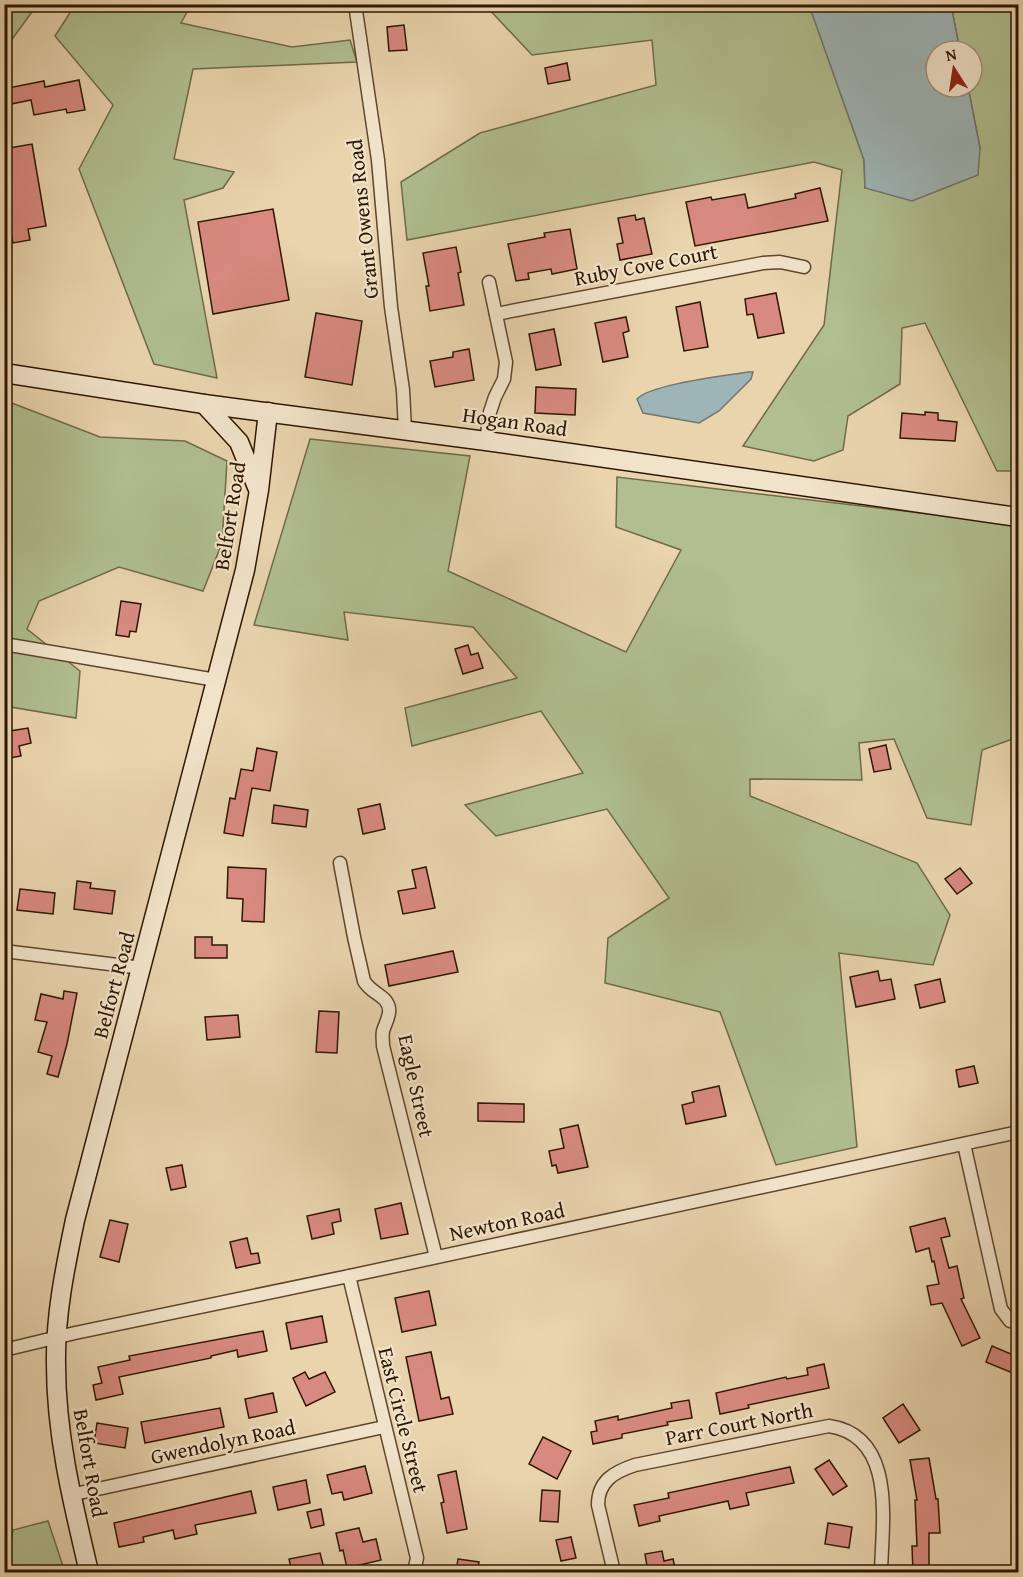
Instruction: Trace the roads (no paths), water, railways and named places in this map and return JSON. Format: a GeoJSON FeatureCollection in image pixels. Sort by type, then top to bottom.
{"type":"FeatureCollection","features":[{"type":"Feature","properties":{"kind":"street","name":"Grant Owens Road"},"geometry":{"type":"LineString","coordinates":[[355,4],[378,160],[391,307],[403,390],[405,430]]}},
{"type":"Feature","properties":{"kind":"street","name":"Ruby Cove Court"},"geometry":{"type":"LineString","coordinates":[[496,314],[763,263],[780,262],[804,267]]}},
{"type":"Feature","properties":{"kind":"street"},"geometry":{"type":"LineString","coordinates":[[486,441],[490,412],[504,379],[506,362],[489,282]]}},
{"type":"Feature","properties":{"kind":"street","name":"Hogan Road"},"geometry":{"type":"LineString","coordinates":[[4,373],[204,404],[486,441],[1018,517]]}},
{"type":"Feature","properties":{"kind":"street"},"geometry":{"type":"LineString","coordinates":[[204,404],[239,442],[259,490]]}},
{"type":"Feature","properties":{"kind":"street","name":"Belfort Road"},"geometry":{"type":"LineString","coordinates":[[89,1572],[70,1495],[58,1408],[57,1338],[64,1270],[75,1220],[245,570],[259,490],[268,412]]}},
{"type":"Feature","properties":{"kind":"street"},"geometry":{"type":"LineString","coordinates":[[4,644],[216,680]]}},
{"type":"Feature","properties":{"kind":"street","name":"Eagle Street"},"geometry":{"type":"LineString","coordinates":[[340,863],[364,981],[386,1001],[389,1008],[389,1015],[382,1033],[383,1046],[436,1257]]}},
{"type":"Feature","properties":{"kind":"street"},"geometry":{"type":"LineString","coordinates":[[4,951],[142,968]]}},
{"type":"Feature","properties":{"kind":"street","name":"Newton Road"},"geometry":{"type":"LineString","coordinates":[[4,1350],[1018,1132]]}},
{"type":"Feature","properties":{"kind":"street"},"geometry":{"type":"LineString","coordinates":[[964,1144],[1002,1309],[1010,1321],[1018,1323]]}},
{"type":"Feature","properties":{"kind":"street","name":"East Circle Street"},"geometry":{"type":"LineString","coordinates":[[349,1276],[417,1558],[414,1572]]}},
{"type":"Feature","properties":{"kind":"street","name":"Gwendolyn Road"},"geometry":{"type":"LineString","coordinates":[[70,1495],[384,1427]]}},
{"type":"Feature","properties":{"kind":"street","name":"Parr Court North"},"geometry":{"type":"LineString","coordinates":[[614,1572],[598,1505],[598,1494],[602,1484],[611,1475],[623,1469],[818,1427],[840,1428],[860,1440],[875,1461],[882,1488],[881,1572]]}},
{"type":"Feature","properties":{"kind":"water"},"geometry":{"type":"Polygon","coordinates":[[[809,5],[951,5],[958,39],[924,39],[924,99],[970,99],[980,148],[978,175],[912,201],[865,188],[864,160],[809,5]]]}},
{"type":"Feature","properties":{"kind":"water"},"geometry":{"type":"Polygon","coordinates":[[[753,372],[751,379],[719,411],[699,423],[643,413],[637,399],[657,389],[672,385],[753,372]]]}}]}
